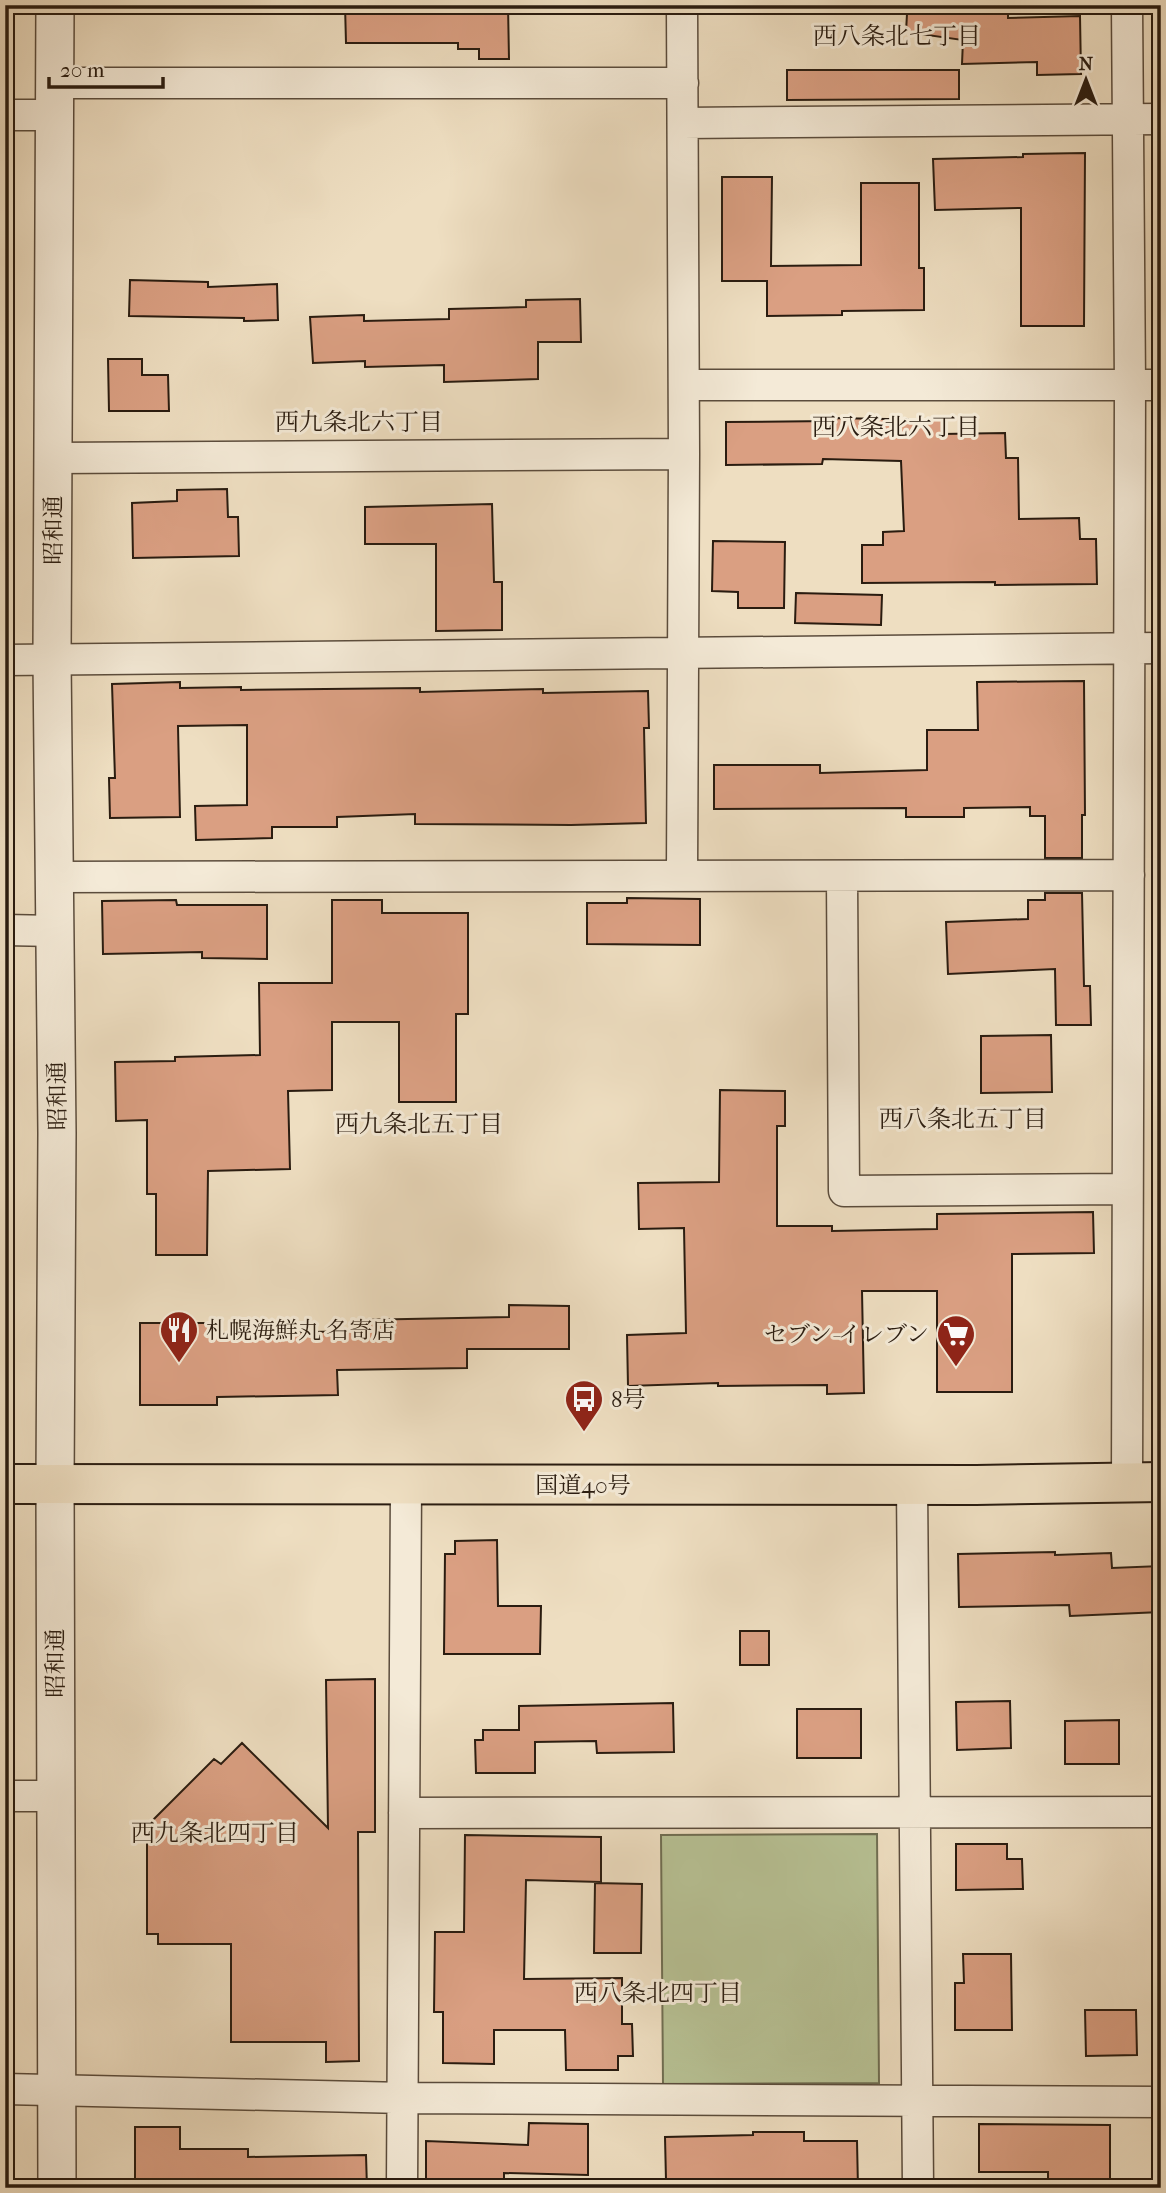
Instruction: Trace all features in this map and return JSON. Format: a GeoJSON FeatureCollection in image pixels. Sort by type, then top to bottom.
{"type":"FeatureCollection","features":[{"type":"Feature","properties":{"kind":"highway","name":"国道40号"},"geometry":{"type":"LineString","coordinates":[[5,1484],[912,1485],[1144,1482]]}},
{"type":"Feature","properties":{"kind":"street","name":"昭和通"},"geometry":{"type":"LineString","coordinates":[[55,5],[52,659],[57,1147],[57,2188]]}},
{"type":"Feature","properties":{"kind":"street"},"geometry":{"type":"LineString","coordinates":[[682,5],[682,876]]}},
{"type":"Feature","properties":{"kind":"street"},"geometry":{"type":"LineString","coordinates":[[1127,5],[1130,385],[1126,1189],[1144,1482]]}},
{"type":"Feature","properties":{"kind":"street"},"geometry":{"type":"LineString","coordinates":[[5,115],[55,99],[682,83]]}},
{"type":"Feature","properties":{"kind":"street"},"geometry":{"type":"LineString","coordinates":[[683,123],[1161,119]]}},
{"type":"Feature","properties":{"kind":"street"},"geometry":{"type":"LineString","coordinates":[[684,385],[1161,385]]}},
{"type":"Feature","properties":{"kind":"street"},"geometry":{"type":"LineString","coordinates":[[53,458],[684,454]]}},
{"type":"Feature","properties":{"kind":"street"},"geometry":{"type":"LineString","coordinates":[[5,660],[1161,648]]}},
{"type":"Feature","properties":{"kind":"street"},"geometry":{"type":"LineString","coordinates":[[54,877],[1129,876]]}},
{"type":"Feature","properties":{"kind":"street"},"geometry":{"type":"LineString","coordinates":[[842,877],[844,1191],[1126,1189]]}},
{"type":"Feature","properties":{"kind":"street"},"geometry":{"type":"LineString","coordinates":[[5,930],[55,931]]}},
{"type":"Feature","properties":{"kind":"street"},"geometry":{"type":"LineString","coordinates":[[402,2188],[406,1485]]}},
{"type":"Feature","properties":{"kind":"street"},"geometry":{"type":"LineString","coordinates":[[912,1485],[918,2188]]}},
{"type":"Feature","properties":{"kind":"street"},"geometry":{"type":"LineString","coordinates":[[5,1796],[56,1796]]}},
{"type":"Feature","properties":{"kind":"street"},"geometry":{"type":"LineString","coordinates":[[404,1813],[1161,1812]]}},
{"type":"Feature","properties":{"kind":"street"},"geometry":{"type":"LineString","coordinates":[[5,2089],[404,2098],[1161,2102]]}},
{"type":"Feature","properties":{"kind":"green space"},"geometry":{"type":"Polygon","coordinates":[[[877,1834],[879,2083],[663,2084],[661,1835],[877,1834]]]}},
{"type":"Feature","properties":{"kind":"building"},"geometry":{"type":"Polygon","coordinates":[[[345,5],[508,5],[509,59],[479,59],[479,49],[458,49],[458,43],[346,43],[345,5]]]}},
{"type":"Feature","properties":{"kind":"building"},"geometry":{"type":"Polygon","coordinates":[[[1008,12],[1008,18],[1080,16],[1081,74],[1037,75],[1037,62],[962,64],[963,40],[906,32],[907,14],[1008,12]]]}},
{"type":"Feature","properties":{"kind":"building"},"geometry":{"type":"Polygon","coordinates":[[[787,70],[959,70],[959,99],[787,100],[787,70]]]}},
{"type":"Feature","properties":{"kind":"building"},"geometry":{"type":"Polygon","coordinates":[[[1085,153],[1084,326],[1021,326],[1021,208],[935,210],[933,159],[1085,153]]]}},
{"type":"Feature","properties":{"kind":"building"},"geometry":{"type":"Polygon","coordinates":[[[722,177],[772,177],[771,266],[861,265],[861,183],[919,183],[919,268],[924,268],[924,310],[842,311],[842,315],[767,316],[767,281],[722,281],[722,177]]]}},
{"type":"Feature","properties":{"kind":"building"},"geometry":{"type":"Polygon","coordinates":[[[130,280],[208,282],[208,287],[277,284],[278,320],[129,316],[130,280]]]}},
{"type":"Feature","properties":{"kind":"building"},"geometry":{"type":"Polygon","coordinates":[[[580,299],[581,342],[538,342],[538,379],[444,382],[444,365],[365,367],[365,361],[313,363],[310,317],[364,315],[364,321],[449,319],[449,309],[526,307],[526,300],[580,299]]]}},
{"type":"Feature","properties":{"kind":"building"},"geometry":{"type":"Polygon","coordinates":[[[108,359],[142,359],[142,375],[168,375],[169,411],[109,411],[108,359]]]}},
{"type":"Feature","properties":{"kind":"building"},"geometry":{"type":"Polygon","coordinates":[[[831,418],[942,420],[942,434],[1005,433],[1006,458],[1018,458],[1019,519],[1079,518],[1080,539],[1096,539],[1097,584],[862,583],[862,545],[883,545],[883,532],[904,531],[901,461],[823,459],[822,464],[726,465],[726,422],[831,421],[831,418]]]}},
{"type":"Feature","properties":{"kind":"building"},"geometry":{"type":"Polygon","coordinates":[[[227,489],[228,517],[238,517],[239,556],[133,558],[132,503],[177,501],[177,490],[227,489]]]}},
{"type":"Feature","properties":{"kind":"building"},"geometry":{"type":"Polygon","coordinates":[[[492,504],[494,582],[502,582],[502,630],[436,631],[436,544],[365,544],[365,507],[492,504]]]}},
{"type":"Feature","properties":{"kind":"building"},"geometry":{"type":"Polygon","coordinates":[[[713,541],[785,542],[784,608],[738,608],[738,592],[712,591],[713,541]]]}},
{"type":"Feature","properties":{"kind":"building"},"geometry":{"type":"Polygon","coordinates":[[[796,593],[882,595],[881,625],[795,623],[796,593]]]}},
{"type":"Feature","properties":{"kind":"building"},"geometry":{"type":"Polygon","coordinates":[[[1084,681],[1085,815],[1082,815],[1082,858],[1045,858],[1045,816],[1030,816],[1030,807],[964,808],[964,817],[906,817],[906,808],[714,809],[714,765],[820,765],[820,773],[927,770],[927,730],[978,730],[977,682],[1084,681]]]}},
{"type":"Feature","properties":{"kind":"building"},"geometry":{"type":"Polygon","coordinates":[[[180,682],[180,688],[241,687],[241,690],[420,688],[420,692],[543,689],[543,693],[648,691],[649,728],[644,728],[646,823],[415,824],[415,814],[337,817],[337,827],[272,827],[272,838],[196,840],[195,806],[247,805],[247,725],[178,726],[180,817],[110,818],[109,778],[115,778],[112,684],[180,682]]]}},
{"type":"Feature","properties":{"kind":"building"},"geometry":{"type":"Polygon","coordinates":[[[1045,893],[1082,893],[1084,986],[1090,986],[1091,1025],[1056,1025],[1055,969],[948,974],[946,922],[1028,919],[1028,900],[1045,900],[1045,893]]]}},
{"type":"Feature","properties":{"kind":"building"},"geometry":{"type":"Polygon","coordinates":[[[627,898],[700,899],[700,945],[587,944],[587,903],[627,903],[627,898]]]}},
{"type":"Feature","properties":{"kind":"building"},"geometry":{"type":"Polygon","coordinates":[[[176,900],[177,905],[267,905],[267,959],[202,958],[202,952],[103,954],[102,901],[176,900]]]}},
{"type":"Feature","properties":{"kind":"building"},"geometry":{"type":"Polygon","coordinates":[[[332,900],[382,900],[382,913],[468,913],[468,1014],[456,1014],[456,1102],[399,1102],[399,1022],[332,1022],[332,1090],[288,1091],[290,1169],[208,1171],[207,1255],[156,1255],[156,1194],[147,1194],[147,1120],[116,1121],[115,1062],[175,1061],[175,1057],[260,1055],[259,983],[332,983],[332,900]]]}},
{"type":"Feature","properties":{"kind":"building"},"geometry":{"type":"Polygon","coordinates":[[[1051,1035],[1052,1092],[981,1093],[981,1036],[1051,1035]]]}},
{"type":"Feature","properties":{"kind":"building"},"geometry":{"type":"Polygon","coordinates":[[[720,1090],[785,1091],[785,1126],[777,1126],[777,1226],[832,1226],[832,1231],[937,1229],[937,1214],[1093,1212],[1094,1253],[1012,1254],[1012,1392],[937,1392],[937,1291],[862,1291],[864,1393],[827,1394],[827,1385],[718,1386],[718,1383],[628,1386],[627,1335],[686,1333],[684,1228],[639,1229],[638,1183],[719,1182],[720,1090]]]}},
{"type":"Feature","properties":{"kind":"building"},"geometry":{"type":"Polygon","coordinates":[[[509,1305],[569,1306],[569,1349],[467,1349],[467,1368],[337,1370],[338,1395],[217,1397],[217,1405],[140,1405],[140,1323],[217,1323],[217,1334],[357,1331],[357,1320],[509,1317],[509,1305]]]}},
{"type":"Feature","properties":{"kind":"building"},"geometry":{"type":"Polygon","coordinates":[[[497,1540],[498,1606],[541,1606],[540,1654],[444,1654],[445,1554],[455,1554],[455,1541],[497,1540]]]}},
{"type":"Feature","properties":{"kind":"building"},"geometry":{"type":"Polygon","coordinates":[[[1055,1552],[1055,1555],[1111,1553],[1112,1568],[1161,1566],[1161,1612],[1070,1616],[1069,1605],[959,1607],[958,1554],[1055,1552]]]}},
{"type":"Feature","properties":{"kind":"building"},"geometry":{"type":"Polygon","coordinates":[[[740,1631],[769,1631],[769,1665],[740,1665],[740,1631]]]}},
{"type":"Feature","properties":{"kind":"building"},"geometry":{"type":"Polygon","coordinates":[[[375,1679],[375,1832],[358,1832],[359,2061],[326,2062],[326,2042],[231,2042],[231,1944],[158,1944],[158,1934],[147,1934],[147,1826],[214,1759],[221,1764],[242,1743],[328,1828],[326,1680],[375,1679]]]}},
{"type":"Feature","properties":{"kind":"building"},"geometry":{"type":"Polygon","coordinates":[[[1010,1701],[1011,1748],[957,1750],[956,1702],[1010,1701]]]}},
{"type":"Feature","properties":{"kind":"building"},"geometry":{"type":"Polygon","coordinates":[[[673,1703],[674,1752],[597,1753],[596,1741],[535,1742],[535,1773],[476,1773],[475,1740],[483,1740],[483,1730],[519,1730],[519,1706],[673,1703]]]}},
{"type":"Feature","properties":{"kind":"building"},"geometry":{"type":"Polygon","coordinates":[[[797,1709],[861,1709],[861,1758],[797,1758],[797,1709]]]}},
{"type":"Feature","properties":{"kind":"building"},"geometry":{"type":"Polygon","coordinates":[[[1119,1720],[1119,1764],[1065,1764],[1065,1721],[1119,1720]]]}},
{"type":"Feature","properties":{"kind":"building"},"geometry":{"type":"Polygon","coordinates":[[[465,1835],[601,1837],[601,1882],[526,1880],[524,1979],[622,1978],[622,2024],[632,2024],[633,2056],[618,2056],[618,2070],[566,2070],[565,2030],[494,2030],[494,2064],[443,2063],[443,2012],[434,2012],[435,1932],[464,1932],[465,1835]]]}},
{"type":"Feature","properties":{"kind":"building"},"geometry":{"type":"Polygon","coordinates":[[[956,1844],[1007,1844],[1007,1859],[1022,1859],[1023,1889],[956,1890],[956,1844]]]}},
{"type":"Feature","properties":{"kind":"building"},"geometry":{"type":"Polygon","coordinates":[[[595,1883],[642,1884],[641,1953],[594,1953],[595,1883]]]}},
{"type":"Feature","properties":{"kind":"building"},"geometry":{"type":"Polygon","coordinates":[[[963,1954],[1011,1954],[1012,2030],[955,2030],[955,1983],[964,1983],[963,1954]]]}},
{"type":"Feature","properties":{"kind":"building"},"geometry":{"type":"Polygon","coordinates":[[[1085,2010],[1136,2010],[1137,2055],[1086,2056],[1085,2010]]]}},
{"type":"Feature","properties":{"kind":"building"},"geometry":{"type":"Polygon","coordinates":[[[529,2123],[588,2124],[588,2175],[504,2173],[504,2185],[426,2182],[426,2141],[528,2145],[529,2123]]]}},
{"type":"Feature","properties":{"kind":"building"},"geometry":{"type":"Polygon","coordinates":[[[979,2124],[1110,2125],[1110,2188],[1048,2188],[1048,2172],[979,2172],[979,2124]]]}},
{"type":"Feature","properties":{"kind":"building"},"geometry":{"type":"Polygon","coordinates":[[[135,2127],[180,2127],[180,2149],[248,2149],[248,2157],[366,2155],[367,2188],[135,2188],[135,2127]]]}},
{"type":"Feature","properties":{"kind":"building"},"geometry":{"type":"Polygon","coordinates":[[[753,2132],[804,2132],[804,2141],[857,2141],[858,2188],[755,2188],[754,2179],[666,2180],[665,2137],[753,2135],[753,2132]]]}},
{"type":"Feature","properties":{"kind":"place","name":"札幌海鮮丸 名寄店"},"geometry":{"type":"Point","coordinates":[179,1364]}},
{"type":"Feature","properties":{"kind":"place","name":"セブン-イレブン"},"geometry":{"type":"Point","coordinates":[956,1368]}},
{"type":"Feature","properties":{"kind":"place","name":"8号"},"geometry":{"type":"Point","coordinates":[584,1433]}},
{"type":"Feature","properties":{"kind":"district","name":"西八条北七丁目"},"geometry":{"type":"Point","coordinates":[897,36]}},
{"type":"Feature","properties":{"kind":"district","name":"西九条北六丁目"},"geometry":{"type":"Point","coordinates":[359,422]}},
{"type":"Feature","properties":{"kind":"district","name":"西八条北六丁目"},"geometry":{"type":"Point","coordinates":[896,427]}},
{"type":"Feature","properties":{"kind":"district","name":"西八条北五丁目"},"geometry":{"type":"Point","coordinates":[963,1119]}},
{"type":"Feature","properties":{"kind":"district","name":"西九条北五丁目"},"geometry":{"type":"Point","coordinates":[419,1124]}},
{"type":"Feature","properties":{"kind":"district","name":"西九条北四丁目"},"geometry":{"type":"Point","coordinates":[215,1833]}},
{"type":"Feature","properties":{"kind":"district","name":"西八条北四丁目"},"geometry":{"type":"Point","coordinates":[658,1993]}}]}
